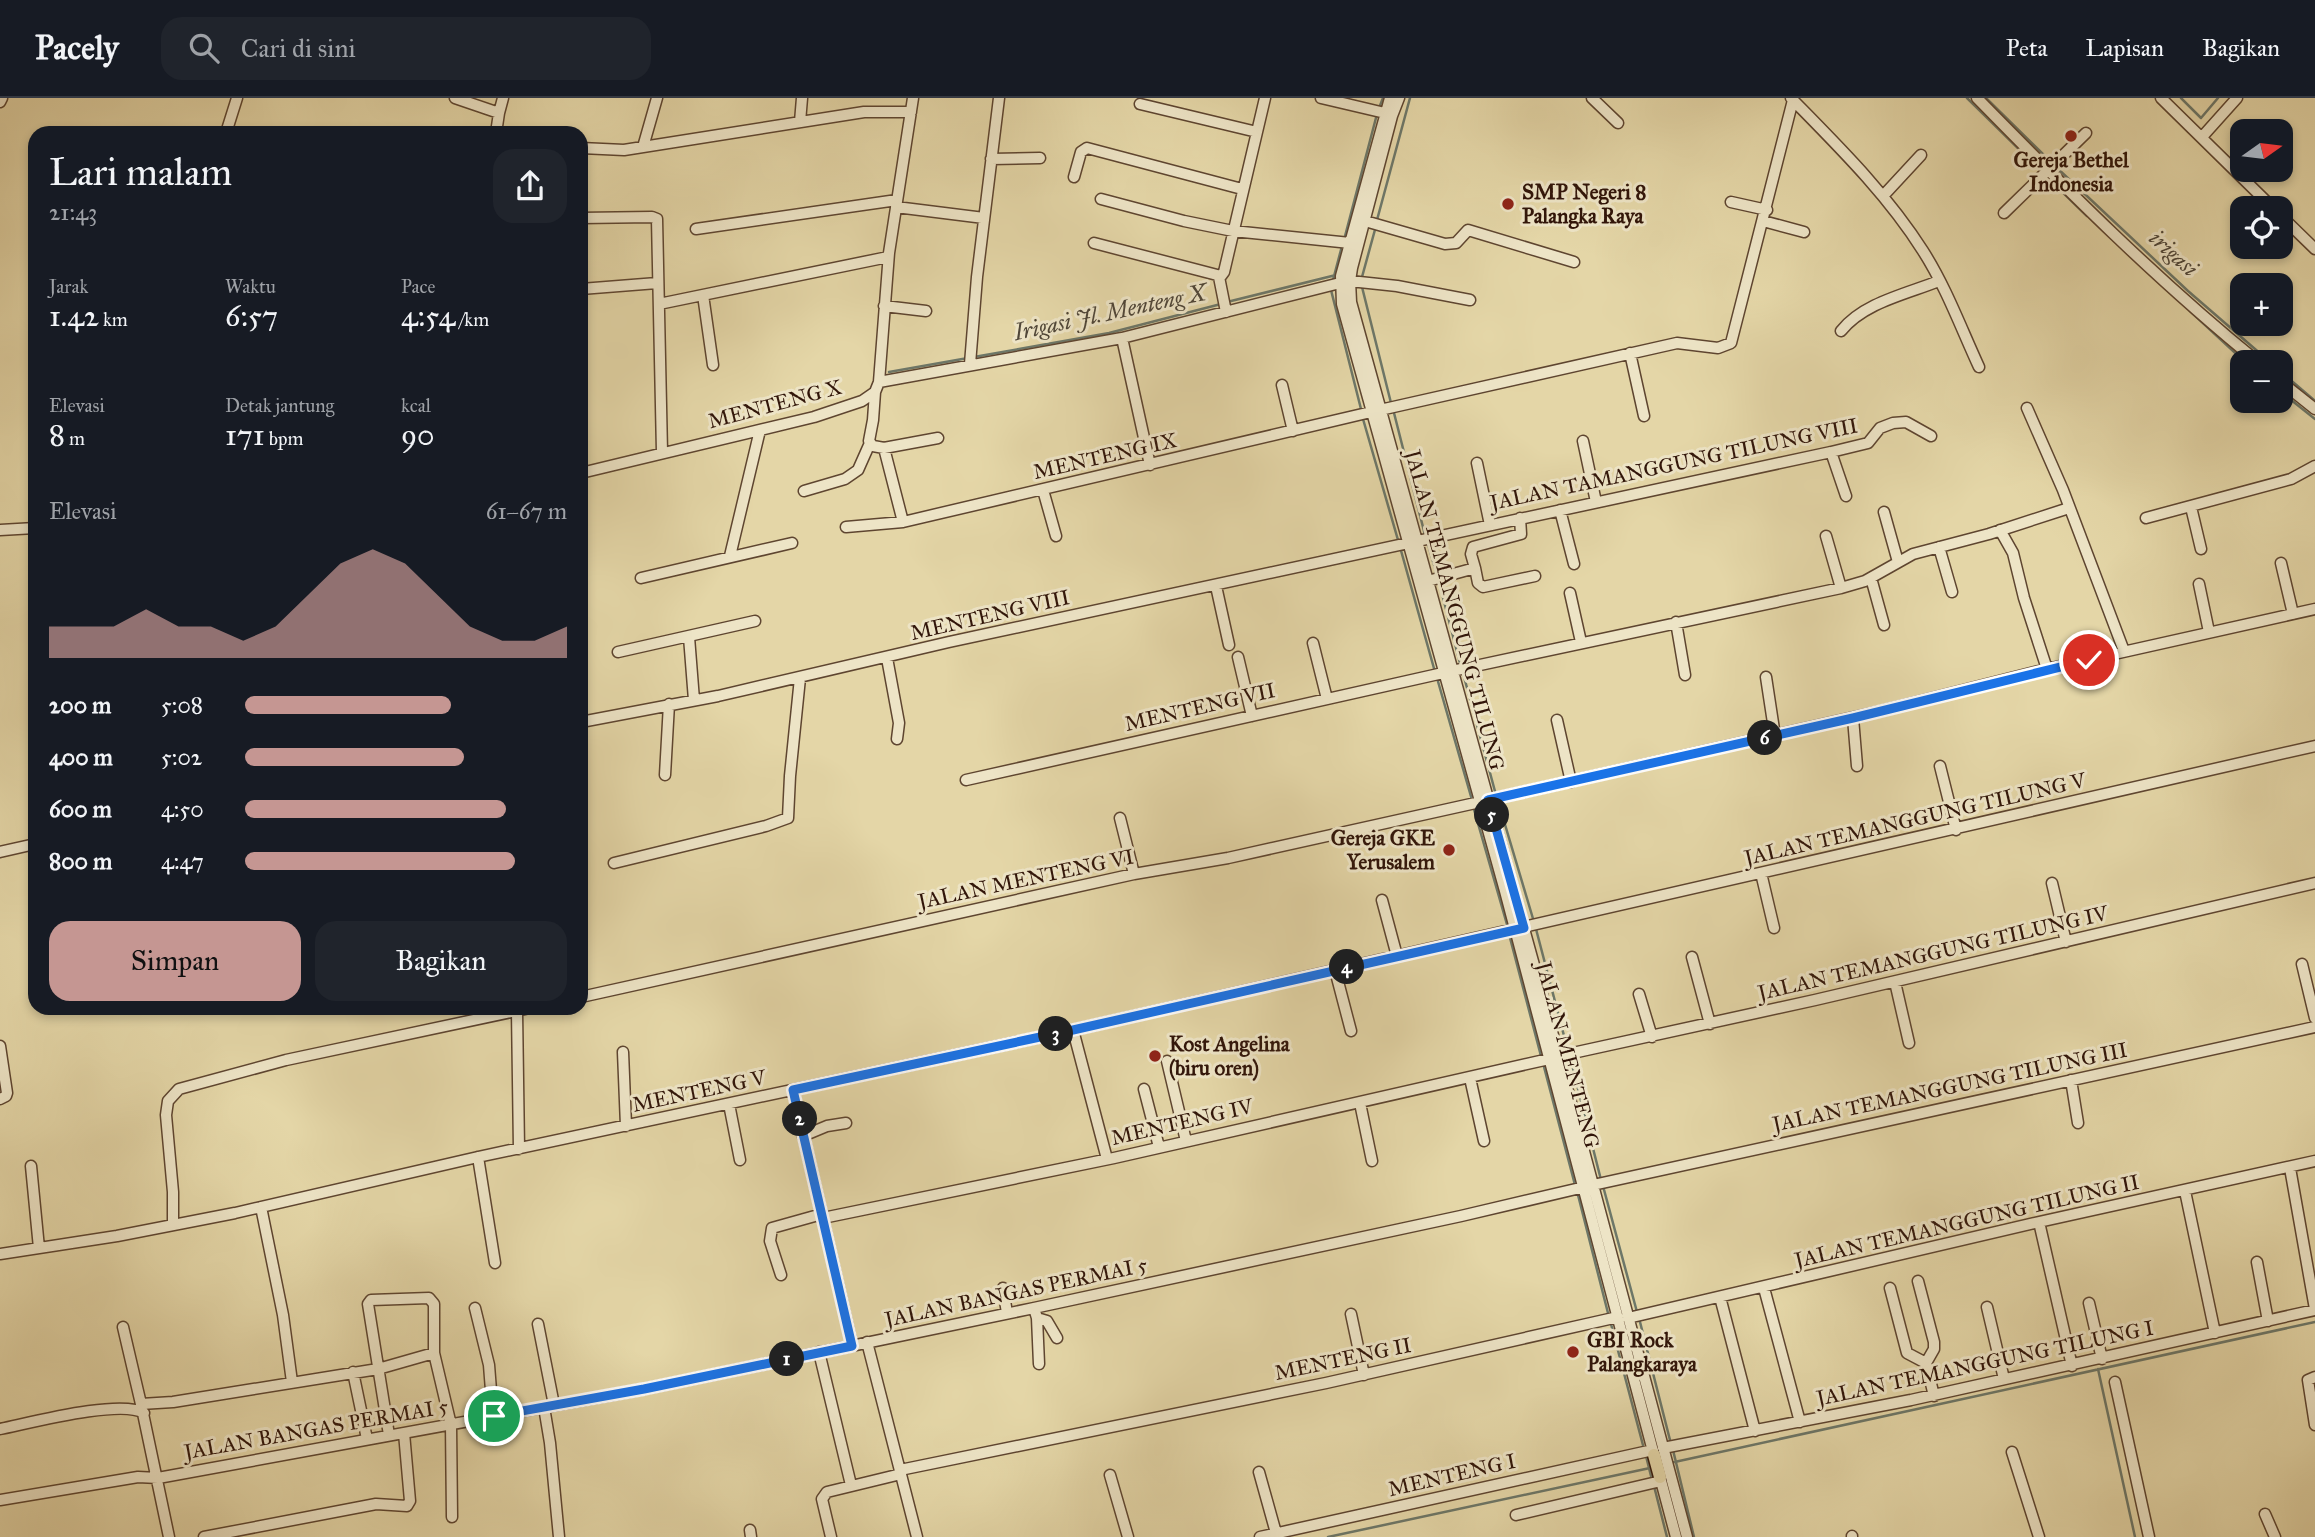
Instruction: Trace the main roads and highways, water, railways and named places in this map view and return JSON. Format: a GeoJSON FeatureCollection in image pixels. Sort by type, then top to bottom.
{"type":"FeatureCollection","features":[{"type":"Feature","properties":{"kind":"main road","name":"JALAN TEMANGGUNG TILUNG"},"geometry":{"type":"LineString","coordinates":[[1658,1452],[1663,1477]]}},
{"type":"Feature","properties":{"kind":"waterway"},"geometry":{"type":"LineString","coordinates":[[1379,108],[1383,98]]}},
{"type":"Feature","properties":{"kind":"waterway"},"geometry":{"type":"LineString","coordinates":[[1377,220],[1410,98]]}},
{"type":"Feature","properties":{"kind":"waterway"},"geometry":{"type":"LineString","coordinates":[[1967,98],[2042,172]]}},
{"type":"Feature","properties":{"kind":"waterway"},"geometry":{"type":"LineString","coordinates":[[1986,98],[2051,162]]}},
{"type":"Feature","properties":{"kind":"waterway"},"geometry":{"type":"LineString","coordinates":[[2181,98],[2201,118],[2218,98]]}},
{"type":"Feature","properties":{"kind":"waterway"},"geometry":{"type":"LineString","coordinates":[[1344,240],[1377,114]]}},
{"type":"Feature","properties":{"kind":"waterway","name":"irigasi"},"geometry":{"type":"LineString","coordinates":[[2056,167],[2188,291],[2256,350]]}},
{"type":"Feature","properties":{"kind":"waterway","name":"irigasi"},"geometry":{"type":"LineString","coordinates":[[2047,177],[2087,216]]}},
{"type":"Feature","properties":{"kind":"waterway"},"geometry":{"type":"LineString","coordinates":[[1362,277],[1376,226]]}},
{"type":"Feature","properties":{"kind":"waterway"},"geometry":{"type":"LineString","coordinates":[[1333,280],[1342,246]]}},
{"type":"Feature","properties":{"kind":"waterway","name":"Irigasi Jl. Menteng X"},"geometry":{"type":"LineString","coordinates":[[1227,302],[1336,275]]}},
{"type":"Feature","properties":{"kind":"waterway"},"geometry":{"type":"LineString","coordinates":[[1362,287],[1391,403]]}},
{"type":"Feature","properties":{"kind":"waterway"},"geometry":{"type":"LineString","coordinates":[[1331,290],[1362,413]]}},
{"type":"Feature","properties":{"kind":"waterway","name":"Irigasi Jl. Menteng X"},"geometry":{"type":"LineString","coordinates":[[974,357],[1109,333],[1221,304]]}},
{"type":"Feature","properties":{"kind":"waterway","name":"irigasi"},"geometry":{"type":"LineString","coordinates":[[2190,311],[2232,350]]}},
{"type":"Feature","properties":{"kind":"waterway","name":"Irigasi Jl. Menteng X"},"geometry":{"type":"LineString","coordinates":[[889,372],[968,358]]}},
{"type":"Feature","properties":{"kind":"waterway","name":"irigasi"},"geometry":{"type":"LineString","coordinates":[[2293,382],[2315,401]]}},
{"type":"Feature","properties":{"kind":"waterway","name":"irigasi"},"geometry":{"type":"LineString","coordinates":[[2293,401],[2315,419]]}},
{"type":"Feature","properties":{"kind":"waterway"},"geometry":{"type":"LineString","coordinates":[[1393,409],[1425,535]]}},
{"type":"Feature","properties":{"kind":"waterway"},"geometry":{"type":"LineString","coordinates":[[1363,419],[1398,540]]}},
{"type":"Feature","properties":{"kind":"waterway"},"geometry":{"type":"LineString","coordinates":[[1427,541],[1437,575]]}},
{"type":"Feature","properties":{"kind":"waterway"},"geometry":{"type":"LineString","coordinates":[[1400,547],[1435,672]]}},
{"type":"Feature","properties":{"kind":"waterway"},"geometry":{"type":"LineString","coordinates":[[1439,582],[1461,667]]}},
{"type":"Feature","properties":{"kind":"waterway"},"geometry":{"type":"LineString","coordinates":[[1463,673],[1496,795]]}},
{"type":"Feature","properties":{"kind":"waterway"},"geometry":{"type":"LineString","coordinates":[[1437,678],[1472,800]]}},
{"type":"Feature","properties":{"kind":"waterway"},"geometry":{"type":"LineString","coordinates":[[1498,801],[1534,922]]}},
{"type":"Feature","properties":{"kind":"waterway"},"geometry":{"type":"LineString","coordinates":[[1473,806],[1508,928]]}},
{"type":"Feature","properties":{"kind":"waterway"},"geometry":{"type":"LineString","coordinates":[[1536,929],[1568,1051]]}},
{"type":"Feature","properties":{"kind":"waterway"},"geometry":{"type":"LineString","coordinates":[[1509,934],[1541,1056]]}},
{"type":"Feature","properties":{"kind":"waterway"},"geometry":{"type":"LineString","coordinates":[[1570,1057],[1601,1180]]}},
{"type":"Feature","properties":{"kind":"waterway"},"geometry":{"type":"LineString","coordinates":[[1543,1063],[1575,1185]]}},
{"type":"Feature","properties":{"kind":"waterway"},"geometry":{"type":"LineString","coordinates":[[1603,1186],[1637,1312]]}},
{"type":"Feature","properties":{"kind":"waterway"},"geometry":{"type":"LineString","coordinates":[[1577,1191],[1609,1317]]}},
{"type":"Feature","properties":{"kind":"waterway"},"geometry":{"type":"LineString","coordinates":[[1639,1318],[1671,1444]]}},
{"type":"Feature","properties":{"kind":"waterway"},"geometry":{"type":"LineString","coordinates":[[1670,1463],[2315,1322]]}},
{"type":"Feature","properties":{"kind":"waterway"},"geometry":{"type":"LineString","coordinates":[[1611,1324],[1644,1449]]}},
{"type":"Feature","properties":{"kind":"waterway"},"geometry":{"type":"LineString","coordinates":[[2098,1369],[2135,1537]]}},
{"type":"Feature","properties":{"kind":"waterway"},"geometry":{"type":"LineString","coordinates":[[1673,1450],[1694,1537]]}},
{"type":"Feature","properties":{"kind":"waterway"},"geometry":{"type":"LineString","coordinates":[[1646,1456],[1652,1480]]}},
{"type":"Feature","properties":{"kind":"waterway"},"geometry":{"type":"LineString","coordinates":[[1328,1537],[1650,1468]]}},
{"type":"Feature","properties":{"kind":"waterway"},"geometry":{"type":"LineString","coordinates":[[1654,1486],[1667,1537]]}},
{"type":"Feature","properties":{"kind":"place","name":"Gereja Bethel Indonesia"},"geometry":{"type":"Point","coordinates":[2071,136]}},
{"type":"Feature","properties":{"kind":"place","name":"SMP Negeri 8 Palangka Raya"},"geometry":{"type":"Point","coordinates":[1508,204]}},
{"type":"Feature","properties":{"kind":"place","name":"Gereja GKE Yerusalem"},"geometry":{"type":"Point","coordinates":[1449,850]}},
{"type":"Feature","properties":{"kind":"place","name":"Kost Angelina (biru oren)"},"geometry":{"type":"Point","coordinates":[1155,1056]}},
{"type":"Feature","properties":{"kind":"place","name":"GBI Rock Palangkaraya"},"geometry":{"type":"Point","coordinates":[1573,1352]}}]}
